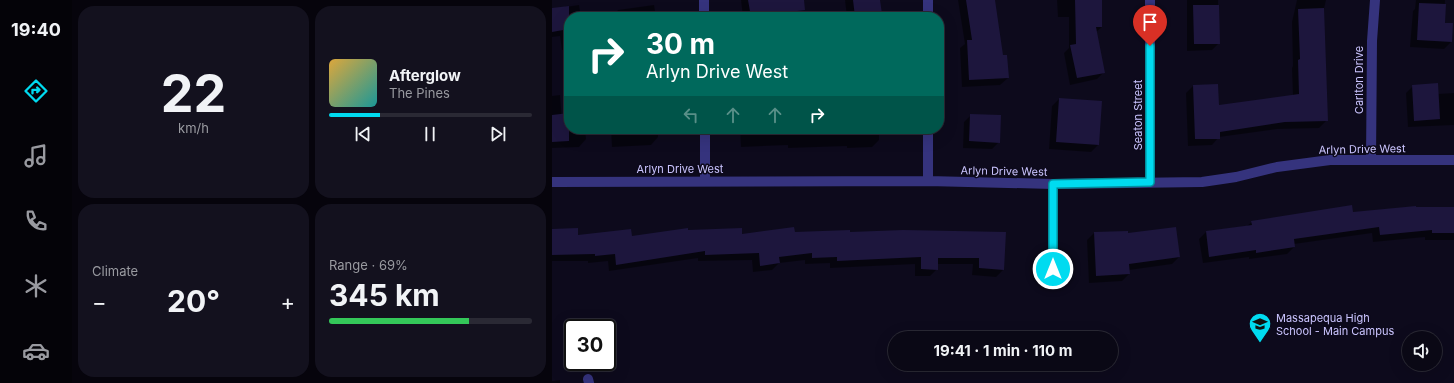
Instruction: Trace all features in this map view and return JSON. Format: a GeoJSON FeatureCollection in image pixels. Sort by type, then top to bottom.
{"type":"FeatureCollection","features":[{"type":"Feature","properties":{"kind":"street"},"geometry":{"type":"LineString","coordinates":[[704,0],[704,12]]}},
{"type":"Feature","properties":{"kind":"street"},"geometry":{"type":"LineString","coordinates":[[928,0],[928,12]]}},
{"type":"Feature","properties":{"kind":"street","name":"Seaton Street"},"geometry":{"type":"LineString","coordinates":[[1150,0],[1150,182]]}},
{"type":"Feature","properties":{"kind":"street","name":"Carlton Drive"},"geometry":{"type":"LineString","coordinates":[[1371,160],[1372,41],[1375,0]]}},
{"type":"Feature","properties":{"kind":"street"},"geometry":{"type":"LineString","coordinates":[[705,134],[705,181]]}},
{"type":"Feature","properties":{"kind":"street"},"geometry":{"type":"LineString","coordinates":[[928,134],[928,181]]}},
{"type":"Feature","properties":{"kind":"street","name":"Arlyn Drive West"},"geometry":{"type":"LineString","coordinates":[[552,182],[928,181],[1053,184],[1202,182],[1236,177],[1277,167],[1330,160],[1454,160]]}},
{"type":"Feature","properties":{"kind":"street"},"geometry":{"type":"LineString","coordinates":[[1053,184],[1053,283]]}},
{"type":"Feature","properties":{"kind":"building"},"geometry":{"type":"Polygon","coordinates":[[[748,0],[804,0],[805,10],[790,12],[750,12],[748,0]]]}},
{"type":"Feature","properties":{"kind":"building"},"geometry":{"type":"Polygon","coordinates":[[[853,0],[880,0],[882,12],[854,12],[853,0]]]}},
{"type":"Feature","properties":{"kind":"building"},"geometry":{"type":"Polygon","coordinates":[[[966,0],[995,0],[1003,55],[1007,55],[1009,78],[969,80],[967,40],[972,40],[966,0]]]}},
{"type":"Feature","properties":{"kind":"building"},"geometry":{"type":"Polygon","coordinates":[[[1075,0],[1102,0],[1102,27],[1096,27],[1105,73],[1077,78],[1070,45],[1076,44],[1075,0]]]}},
{"type":"Feature","properties":{"kind":"building"},"geometry":{"type":"Polygon","coordinates":[[[1419,3],[1446,4],[1445,23],[1453,23],[1452,42],[1417,40],[1419,3]]]}},
{"type":"Feature","properties":{"kind":"building"},"geometry":{"type":"Polygon","coordinates":[[[1193,5],[1219,5],[1220,44],[1194,44],[1193,5]]]}},
{"type":"Feature","properties":{"kind":"building"},"geometry":{"type":"Polygon","coordinates":[[[569,6],[569,12],[564,12],[564,30],[552,32],[552,8],[569,6]]]}},
{"type":"Feature","properties":{"kind":"building"},"geometry":{"type":"Polygon","coordinates":[[[1324,8],[1328,121],[1285,122],[1220,132],[1220,139],[1195,139],[1193,85],[1218,84],[1219,105],[1299,94],[1298,60],[1300,59],[1298,9],[1324,8]]]}},
{"type":"Feature","properties":{"kind":"building"},"geometry":{"type":"Polygon","coordinates":[[[1438,83],[1440,119],[1414,121],[1412,85],[1438,83]]]}},
{"type":"Feature","properties":{"kind":"building"},"geometry":{"type":"Polygon","coordinates":[[[1059,98],[1102,101],[1099,145],[1056,142],[1059,98]]]}},
{"type":"Feature","properties":{"kind":"building"},"geometry":{"type":"Polygon","coordinates":[[[564,114],[564,134],[569,134],[569,141],[552,142],[552,115],[564,114]]]}},
{"type":"Feature","properties":{"kind":"building"},"geometry":{"type":"Polygon","coordinates":[[[970,114],[1001,115],[1000,143],[969,141],[970,114]]]}},
{"type":"Feature","properties":{"kind":"building"},"geometry":{"type":"Polygon","coordinates":[[[1352,205],[1353,212],[1416,206],[1454,207],[1454,233],[1432,233],[1432,230],[1380,235],[1379,227],[1294,239],[1295,247],[1256,253],[1256,250],[1209,257],[1206,231],[1252,225],[1251,221],[1352,205]]]}},
{"type":"Feature","properties":{"kind":"building"},"geometry":{"type":"Polygon","coordinates":[[[794,227],[795,232],[903,230],[1006,232],[1004,270],[979,268],[979,258],[938,258],[938,270],[921,269],[921,257],[837,261],[837,257],[812,258],[812,253],[779,257],[780,263],[760,266],[759,253],[705,255],[705,251],[616,265],[615,254],[595,256],[595,254],[552,255],[552,229],[578,228],[578,235],[631,229],[632,236],[688,228],[688,230],[742,228],[742,234],[794,227]]]}},
{"type":"Feature","properties":{"kind":"building"},"geometry":{"type":"Polygon","coordinates":[[[1176,227],[1180,257],[1129,264],[1130,274],[1096,276],[1094,232],[1128,231],[1128,233],[1176,227]]]}},
{"type":"Feature","properties":{"kind":"place","name":"Massapequa High School - Main Campus"},"geometry":{"type":"Point","coordinates":[1260,344]}},
{"type":"Feature","properties":{"kind":"route"},"geometry":{"type":"LineString","coordinates":[[1053,269],[1053,184],[1150,182],[1150,46]]}}]}
